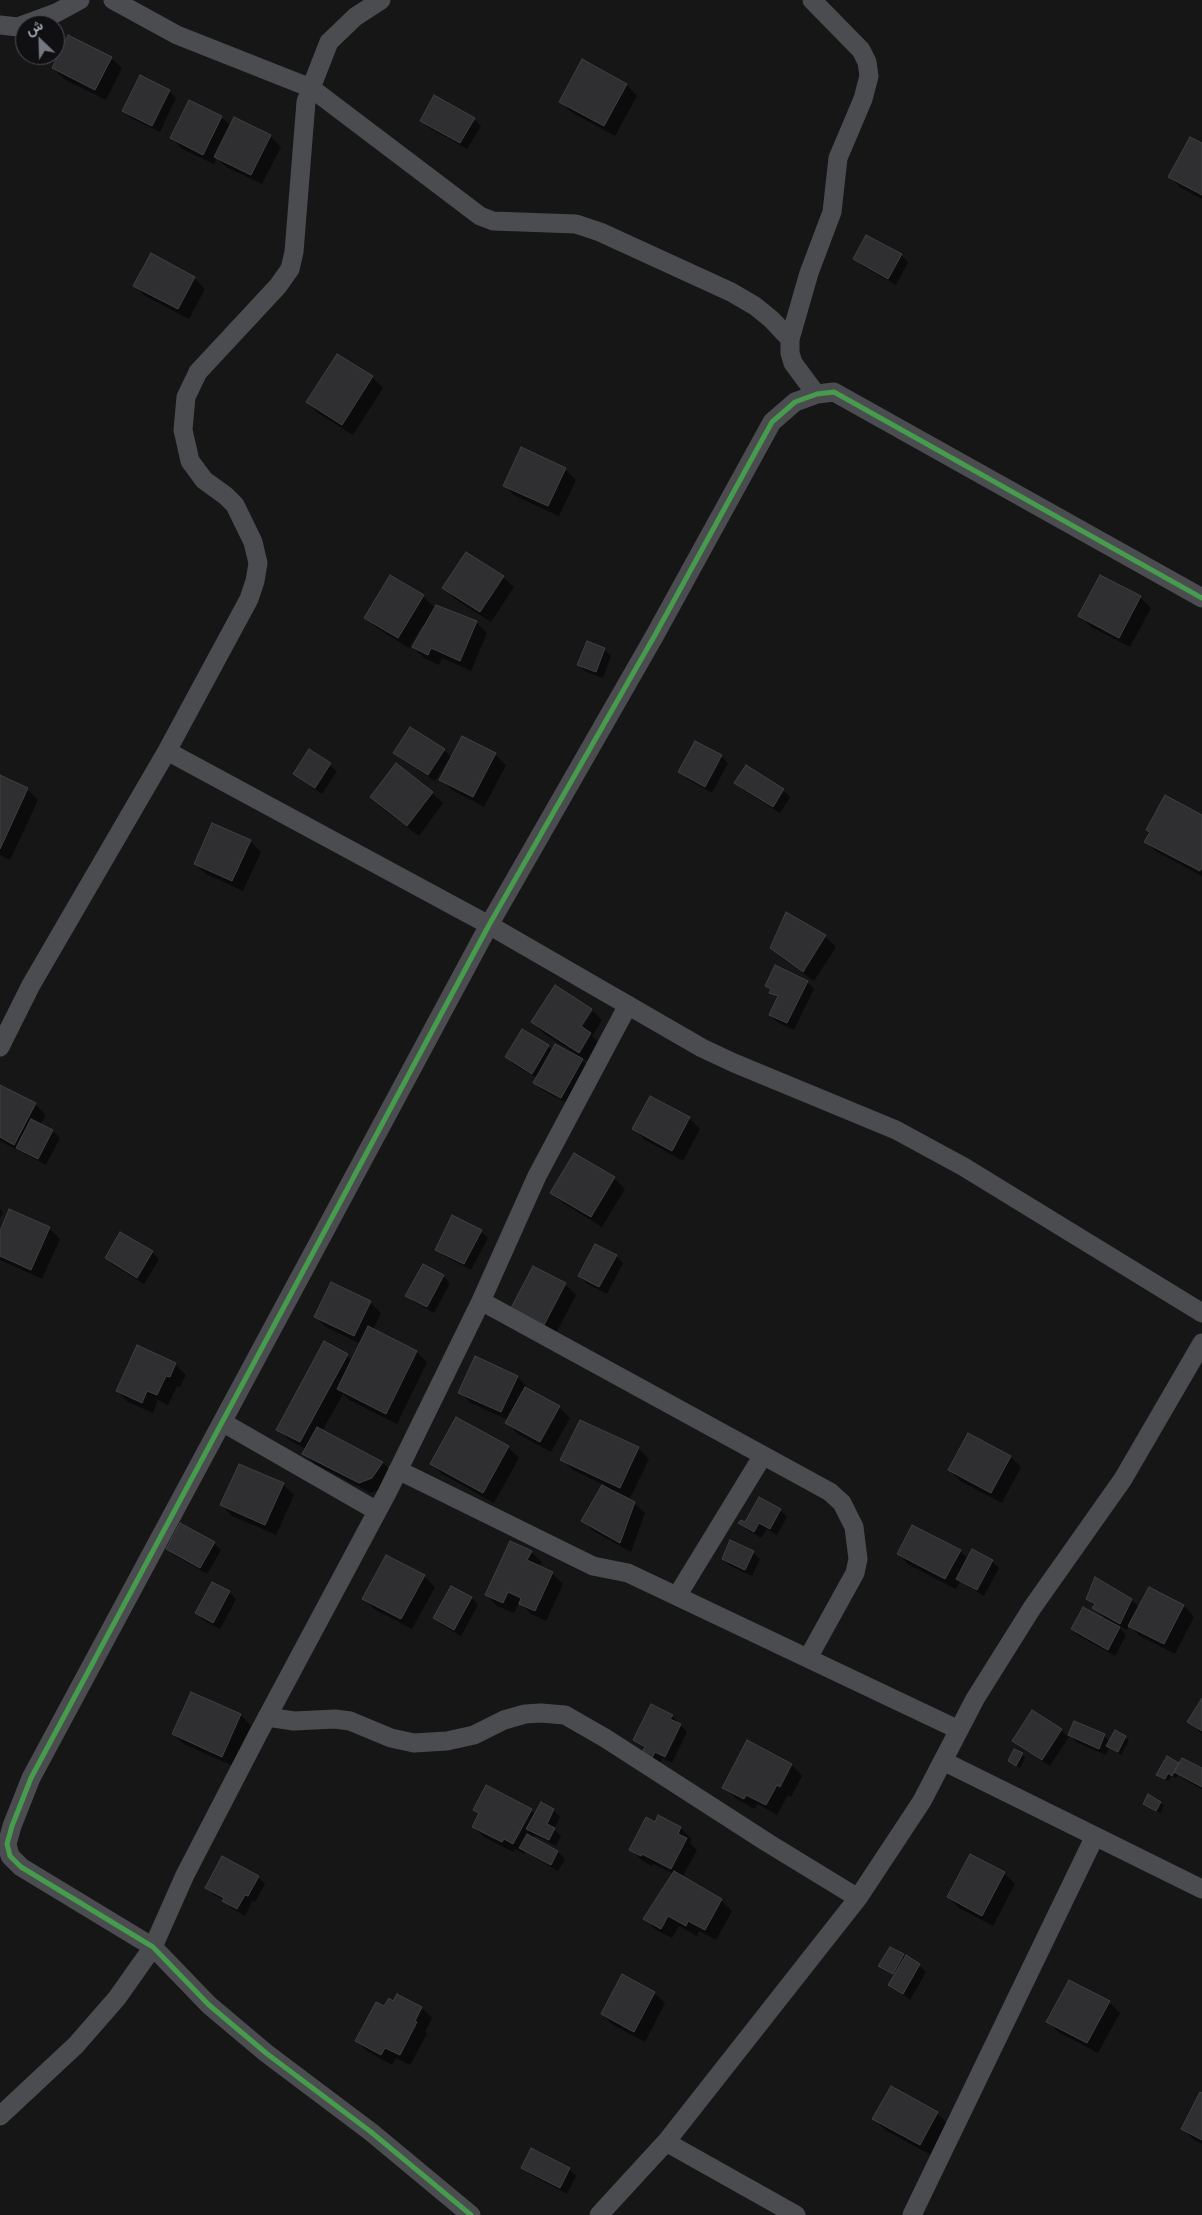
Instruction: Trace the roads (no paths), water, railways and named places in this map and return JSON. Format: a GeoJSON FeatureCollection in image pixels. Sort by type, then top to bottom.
{"type":"FeatureCollection","features":[{"type":"Feature","properties":{"kind":"street"},"geometry":{"type":"LineString","coordinates":[[0,25],[18,27],[56,13],[80,0]]}},
{"type":"Feature","properties":{"kind":"street"},"geometry":{"type":"LineString","coordinates":[[113,0],[177,35],[311,88],[480,216],[494,221],[576,224],[600,232],[681,268],[739,297],[772,319],[790,339]]}},
{"type":"Feature","properties":{"kind":"street"},"geometry":{"type":"LineString","coordinates":[[0,1047],[31,985],[167,750],[249,599],[258,563],[253,542],[235,505],[204,480],[190,461],[183,430],[186,397],[198,372],[278,286],[290,269],[294,252],[306,102],[330,42],[355,17],[381,0]]}},
{"type":"Feature","properties":{"kind":"street"},"geometry":{"type":"LineString","coordinates":[[812,0],[861,50],[867,62],[869,76],[863,99],[838,158],[832,212],[809,273],[790,339],[790,353],[793,362],[816,394]]}},
{"type":"Feature","properties":{"kind":"street"},"geometry":{"type":"LineString","coordinates":[[471,2215],[371,2132],[266,2053],[209,2005],[153,1947],[21,1867],[10,1856],[7,1844],[31,1778],[489,925],[655,635],[772,422],[795,402],[816,394],[834,392],[1202,598]]}},
{"type":"Feature","properties":{"kind":"street"},"geometry":{"type":"LineString","coordinates":[[167,750],[489,925],[702,1048],[896,1130],[964,1167],[1202,1313]]}},
{"type":"Feature","properties":{"kind":"street"},"geometry":{"type":"LineString","coordinates":[[0,2116],[76,2045],[117,1998],[153,1947],[185,1875],[267,1717],[378,1511],[481,1301],[537,1176],[628,1005]]}},
{"type":"Feature","properties":{"kind":"street"},"geometry":{"type":"LineString","coordinates":[[481,1301],[762,1457],[830,1492],[842,1503],[854,1527],[857,1541],[858,1559],[855,1573],[808,1658]]}},
{"type":"Feature","properties":{"kind":"street"},"geometry":{"type":"LineString","coordinates":[[599,2215],[666,2142],[858,1898],[922,1801],[975,1699],[1032,1608],[1123,1479],[1202,1343]]}},
{"type":"Feature","properties":{"kind":"street"},"geometry":{"type":"LineString","coordinates":[[222,1422],[378,1511]]}},
{"type":"Feature","properties":{"kind":"street"},"geometry":{"type":"LineString","coordinates":[[677,1596],[762,1457]]}},
{"type":"Feature","properties":{"kind":"street"},"geometry":{"type":"LineString","coordinates":[[398,1470],[593,1566],[628,1573],[959,1730]]}},
{"type":"Feature","properties":{"kind":"street"},"geometry":{"type":"LineString","coordinates":[[267,1717],[294,1720],[335,1718],[350,1721],[391,1738],[414,1743],[447,1741],[474,1734],[504,1720],[525,1714],[541,1712],[565,1715],[605,1738],[768,1843],[858,1898]]}},
{"type":"Feature","properties":{"kind":"street"},"geometry":{"type":"LineString","coordinates":[[944,1761],[1202,1888]]}},
{"type":"Feature","properties":{"kind":"street"},"geometry":{"type":"LineString","coordinates":[[912,2215],[1095,1836]]}},
{"type":"Feature","properties":{"kind":"street"},"geometry":{"type":"LineString","coordinates":[[666,2142],[796,2215]]}}]}
